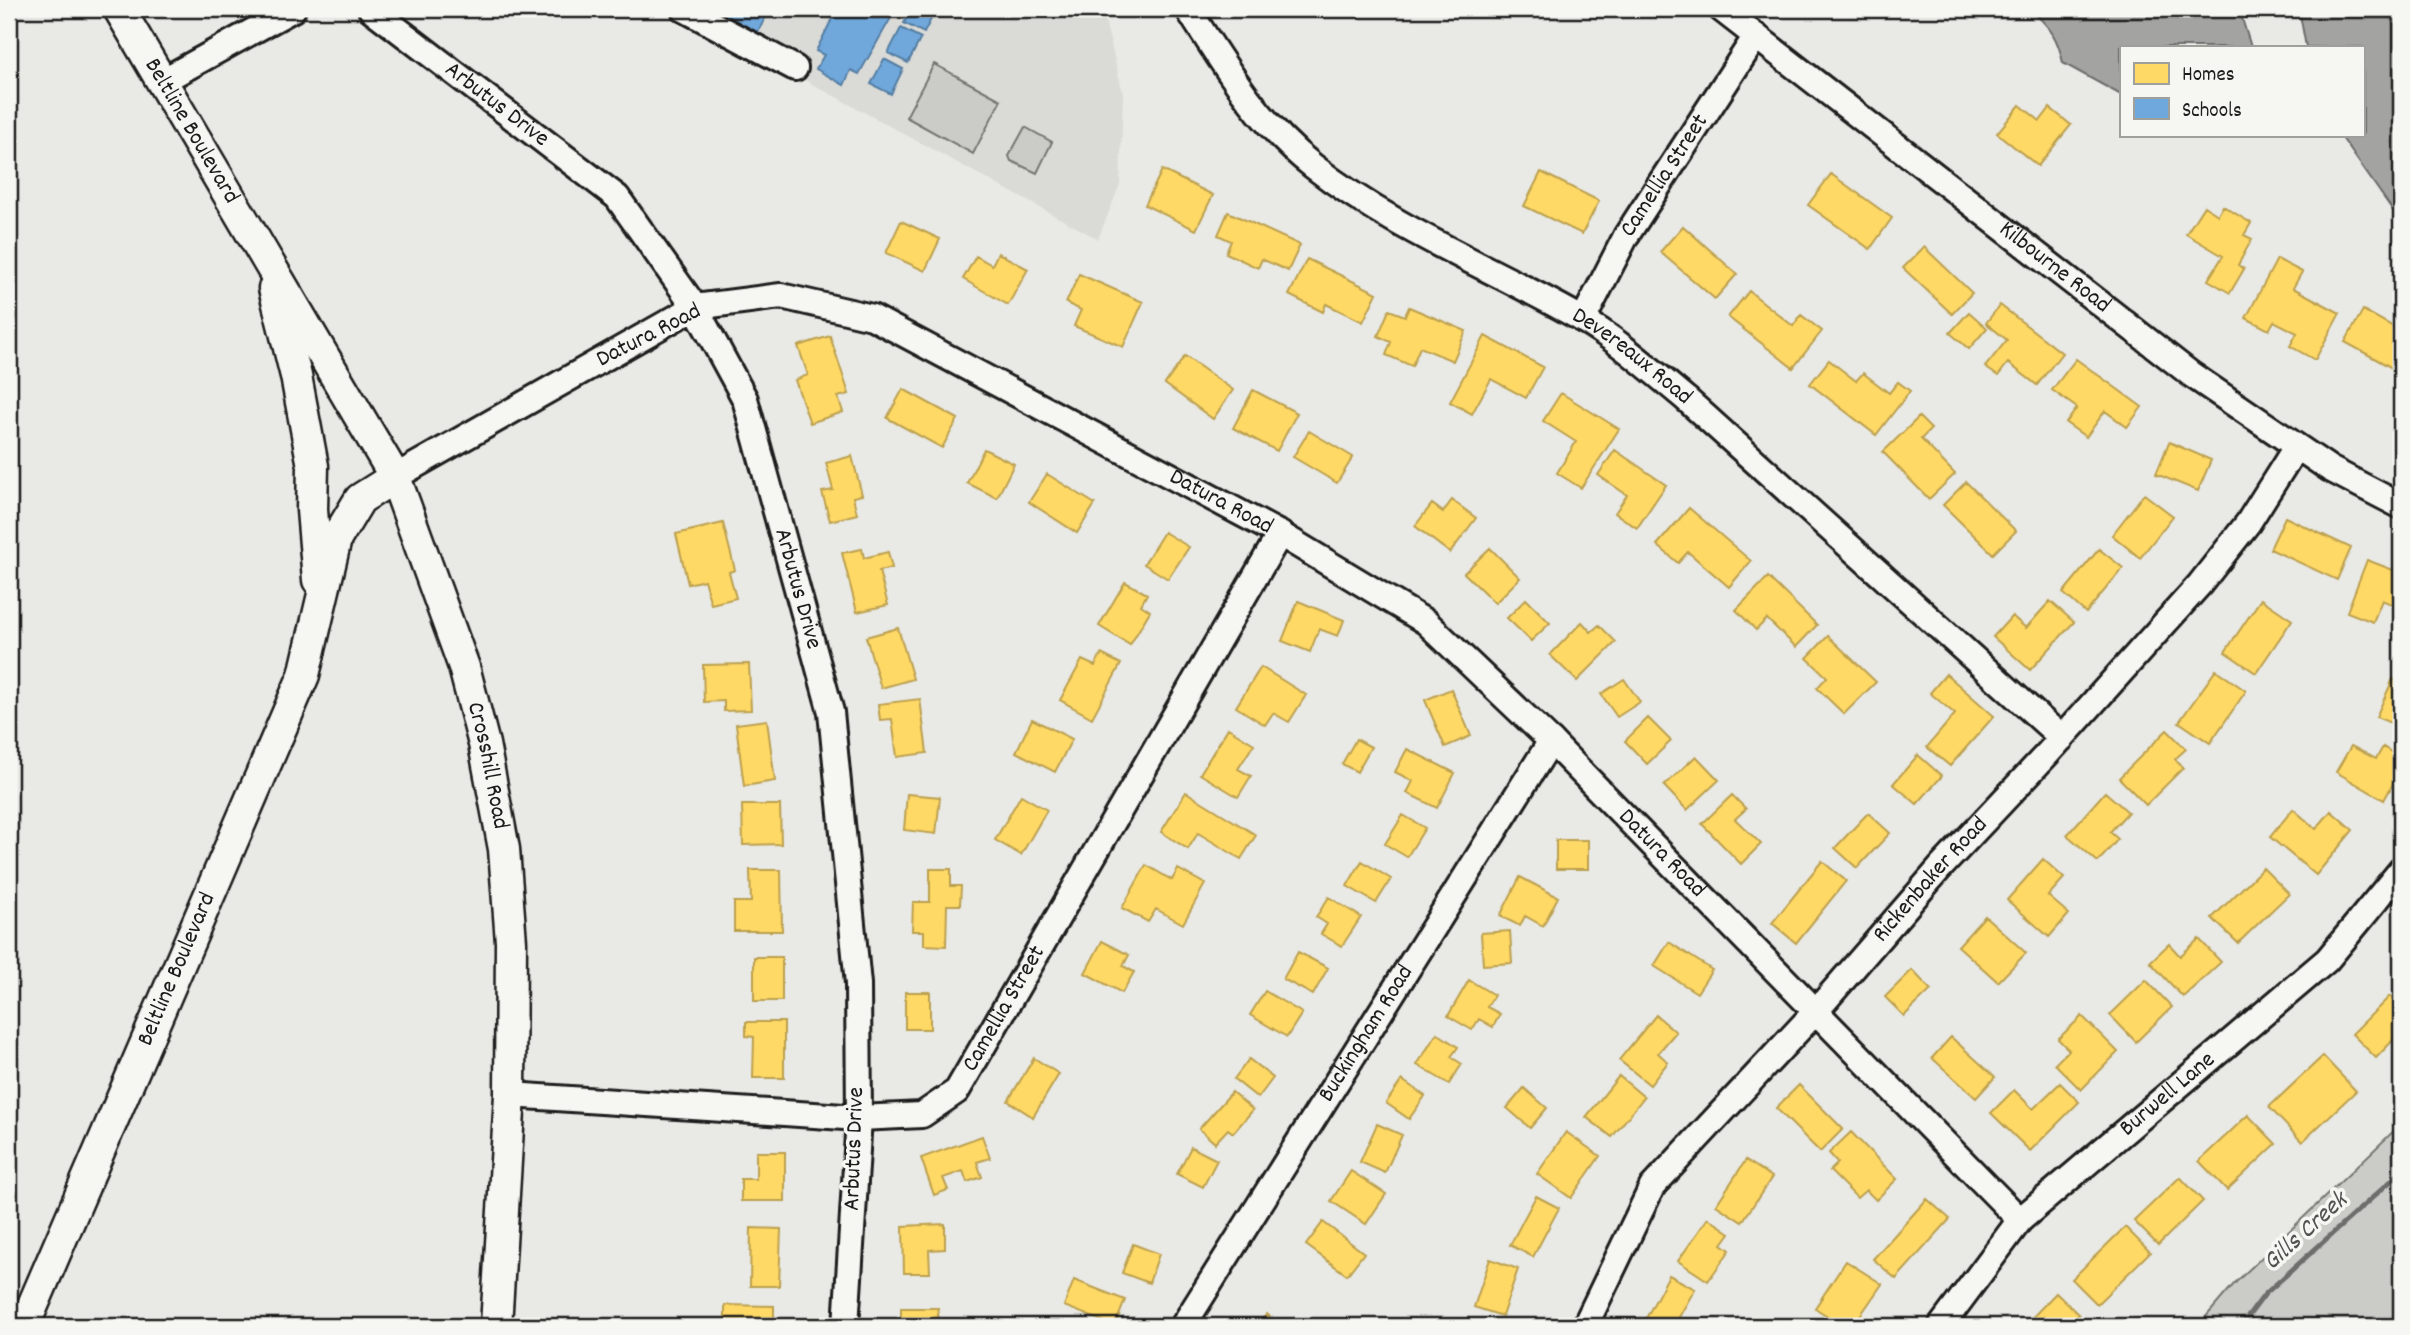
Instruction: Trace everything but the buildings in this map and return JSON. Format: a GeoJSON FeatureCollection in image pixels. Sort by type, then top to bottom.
{"type":"FeatureCollection","features":[{"type":"Feature","properties":{"kind":"main road","name":"Beltline Boulevard"},"geometry":{"type":"LineString","coordinates":[[119,9],[164,79],[264,252]]}},
{"type":"Feature","properties":{"kind":"main road","name":"Crosshill Road"},"geometry":{"type":"LineString","coordinates":[[264,252],[395,477],[464,667],[484,744],[504,849],[511,942],[510,1096],[496,1326]]}},
{"type":"Feature","properties":{"kind":"main road"},"geometry":{"type":"LineString","coordinates":[[264,252],[296,376],[313,466],[312,510],[321,608]]}},
{"type":"Feature","properties":{"kind":"main road","name":"Datura Road"},"geometry":{"type":"LineString","coordinates":[[321,608],[336,539],[359,499],[395,477]]}},
{"type":"Feature","properties":{"kind":"main road","name":"Beltline Boulevard"},"geometry":{"type":"LineString","coordinates":[[24,1326],[304,676],[321,608]]}},
{"type":"Feature","properties":{"kind":"street"},"geometry":{"type":"LineString","coordinates":[[164,79],[293,9]]}},
{"type":"Feature","properties":{"kind":"street","name":"Arbutus Drive"},"geometry":{"type":"LineString","coordinates":[[371,9],[617,197],[695,307],[745,399],[831,712],[858,984],[859,1118],[846,1326]]}},
{"type":"Feature","properties":{"kind":"street"},"geometry":{"type":"LineString","coordinates":[[684,9],[794,68]]}},
{"type":"Feature","properties":{"kind":"street","name":"Devereaux Road"},"geometry":{"type":"LineString","coordinates":[[1188,9],[1251,104],[1312,165],[1387,215],[1583,320],[1686,398],[2062,738]]}},
{"type":"Feature","properties":{"kind":"street","name":"Kilbourne Road"},"geometry":{"type":"LineString","coordinates":[[1721,9],[2192,375],[2296,447],[2401,506]]}},
{"type":"Feature","properties":{"kind":"street","name":"Camellia Street"},"geometry":{"type":"LineString","coordinates":[[1583,320],[1626,236],[1756,36]]}},
{"type":"Feature","properties":{"kind":"street","name":"Datura Road"},"geometry":{"type":"LineString","coordinates":[[395,477],[695,307],[781,296],[873,317],[1280,534],[1426,622],[1551,741],[2020,1220]]}},
{"type":"Feature","properties":{"kind":"street","name":"Rickenbaker Road"},"geometry":{"type":"LineString","coordinates":[[1585,1326],[1652,1187],[1817,1010],[1940,867],[2062,738],[2222,557],[2248,523],[2296,447]]}},
{"type":"Feature","properties":{"kind":"street","name":"Camellia Street"},"geometry":{"type":"LineString","coordinates":[[510,1096],[859,1118],[922,1115],[957,1091],[1280,534]]}},
{"type":"Feature","properties":{"kind":"street","name":"Buckingham Road"},"geometry":{"type":"LineString","coordinates":[[1183,1326],[1551,741]]}},
{"type":"Feature","properties":{"kind":"street","name":"Burwell Lane"},"geometry":{"type":"LineString","coordinates":[[1941,1326],[2020,1220],[2327,960],[2401,870]]}},
{"type":"Feature","properties":{"kind":"shaded area"},"geometry":{"type":"Polygon","coordinates":[[[674,9],[1102,9],[1123,93],[1120,184],[1098,239],[674,9]]]}},
{"type":"Feature","properties":{"kind":"shaded area"},"geometry":{"type":"Polygon","coordinates":[[[2030,9],[2239,9],[2251,46],[2120,46],[2120,94],[2063,63],[2052,33],[2030,9]]]}},
{"type":"Feature","properties":{"kind":"shaded area"},"geometry":{"type":"Polygon","coordinates":[[[2299,9],[2401,9],[2401,222],[2341,136],[2364,136],[2364,46],[2306,46],[2299,9]]]}},
{"type":"Feature","properties":{"kind":"shaded area"},"geometry":{"type":"Polygon","coordinates":[[[934,64],[1001,100],[973,154],[906,117],[934,64]]]}},
{"type":"Feature","properties":{"kind":"shaded area"},"geometry":{"type":"Polygon","coordinates":[[[1025,127],[1052,142],[1037,173],[1011,161],[1009,156],[1025,127]]]}},
{"type":"Feature","properties":{"kind":"shaded area"},"geometry":{"type":"Polygon","coordinates":[[[2401,1124],[2401,1326],[2198,1326],[2234,1284],[2401,1124]]]}},
{"type":"Feature","properties":{"kind":"waterway","name":"Gills Creek"},"geometry":{"type":"LineString","coordinates":[[2241,1326],[2265,1294],[2401,1172]]}}]}
